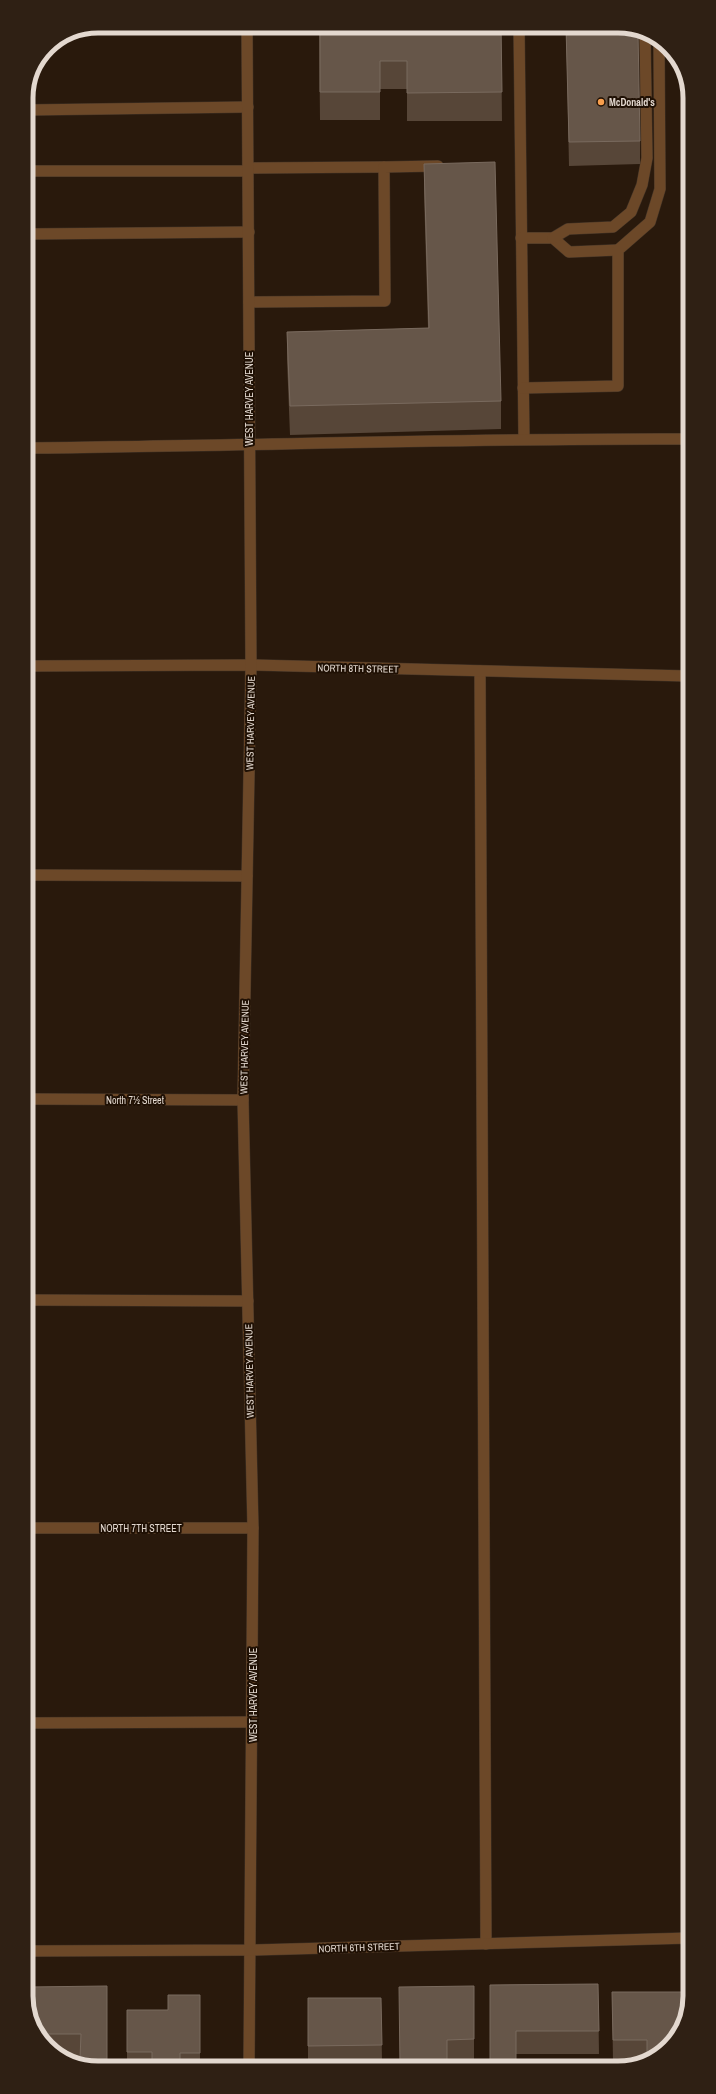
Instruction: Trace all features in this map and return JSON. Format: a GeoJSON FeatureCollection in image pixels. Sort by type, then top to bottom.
{"type":"FeatureCollection","features":[{"type":"Feature","properties":{"kind":"street","name":"WEST HARVEY AVENUE"},"geometry":{"type":"LineString","coordinates":[[247,33],[251,665],[243,1100],[254,1528],[249,2061]]}},
{"type":"Feature","properties":{"kind":"street"},"geometry":{"type":"LineString","coordinates":[[519,33],[524,438]]}},
{"type":"Feature","properties":{"kind":"street"},"geometry":{"type":"LineString","coordinates":[[521,238],[552,238],[568,228],[613,227],[631,212],[642,185],[647,158],[645,39]]}},
{"type":"Feature","properties":{"kind":"street"},"geometry":{"type":"LineString","coordinates":[[552,238],[570,252],[618,250],[650,222],[660,189],[659,48]]}},
{"type":"Feature","properties":{"kind":"street"},"geometry":{"type":"LineString","coordinates":[[33,110],[248,107]]}},
{"type":"Feature","properties":{"kind":"street"},"geometry":{"type":"LineString","coordinates":[[33,171],[248,170],[447,166]]}},
{"type":"Feature","properties":{"kind":"street"},"geometry":{"type":"LineString","coordinates":[[249,302],[385,300],[384,167]]}},
{"type":"Feature","properties":{"kind":"street"},"geometry":{"type":"LineString","coordinates":[[33,234],[249,232]]}},
{"type":"Feature","properties":{"kind":"street"},"geometry":{"type":"LineString","coordinates":[[523,388],[618,386],[618,250]]}},
{"type":"Feature","properties":{"kind":"street"},"geometry":{"type":"LineString","coordinates":[[33,448],[250,446],[524,438],[683,439]]}},
{"type":"Feature","properties":{"kind":"street","name":"NORTH 8TH STREET"},"geometry":{"type":"LineString","coordinates":[[33,666],[251,665],[683,676]]}},
{"type":"Feature","properties":{"kind":"street"},"geometry":{"type":"LineString","coordinates":[[480,671],[486,1944]]}},
{"type":"Feature","properties":{"kind":"street"},"geometry":{"type":"LineString","coordinates":[[33,876],[247,876]]}},
{"type":"Feature","properties":{"kind":"street","name":"North 7½ Street"},"geometry":{"type":"LineString","coordinates":[[33,1099],[243,1100]]}},
{"type":"Feature","properties":{"kind":"street"},"geometry":{"type":"LineString","coordinates":[[33,1300],[248,1301]]}},
{"type":"Feature","properties":{"kind":"street","name":"NORTH 7TH STREET"},"geometry":{"type":"LineString","coordinates":[[33,1528],[254,1528]]}},
{"type":"Feature","properties":{"kind":"street"},"geometry":{"type":"LineString","coordinates":[[33,1723],[252,1722]]}},
{"type":"Feature","properties":{"kind":"street","name":"NORTH 6TH STREET"},"geometry":{"type":"LineString","coordinates":[[33,1951],[251,1950],[683,1938]]}},
{"type":"Feature","properties":{"kind":"building"},"geometry":{"type":"Polygon","coordinates":[[[320,33],[501,33],[502,92],[407,93],[407,61],[380,61],[380,92],[320,92],[320,33]]]}},
{"type":"Feature","properties":{"kind":"building"},"geometry":{"type":"Polygon","coordinates":[[[566,33],[622,33],[638,36],[640,141],[569,142],[566,33]]]}},
{"type":"Feature","properties":{"kind":"building"},"geometry":{"type":"Polygon","coordinates":[[[495,162],[501,401],[290,406],[287,332],[429,328],[424,164],[495,162]]]}},
{"type":"Feature","properties":{"kind":"building"},"geometry":{"type":"Polygon","coordinates":[[[598,1984],[599,2031],[516,2031],[516,2061],[490,2061],[490,1985],[598,1984]]]}},
{"type":"Feature","properties":{"kind":"building"},"geometry":{"type":"Polygon","coordinates":[[[107,1986],[107,2059],[80,2058],[81,2034],[46,2034],[35,2013],[33,1987],[107,1986]]]}},
{"type":"Feature","properties":{"kind":"building"},"geometry":{"type":"Polygon","coordinates":[[[474,1986],[474,2039],[447,2040],[447,2061],[400,2061],[399,1987],[474,1986]]]}},
{"type":"Feature","properties":{"kind":"building"},"geometry":{"type":"Polygon","coordinates":[[[612,1992],[683,1992],[680,2017],[670,2036],[654,2050],[647,2054],[647,2040],[613,2040],[612,1992]]]}},
{"type":"Feature","properties":{"kind":"building"},"geometry":{"type":"Polygon","coordinates":[[[168,1995],[200,1995],[200,2053],[180,2053],[180,2061],[152,2061],[152,2052],[127,2052],[127,2010],[168,2010],[168,1995]]]}},
{"type":"Feature","properties":{"kind":"building"},"geometry":{"type":"Polygon","coordinates":[[[308,1998],[381,1998],[382,2045],[308,2046],[308,1998]]]}},
{"type":"Feature","properties":{"kind":"place","name":"McDonald's"},"geometry":{"type":"Point","coordinates":[601,102]}}]}
